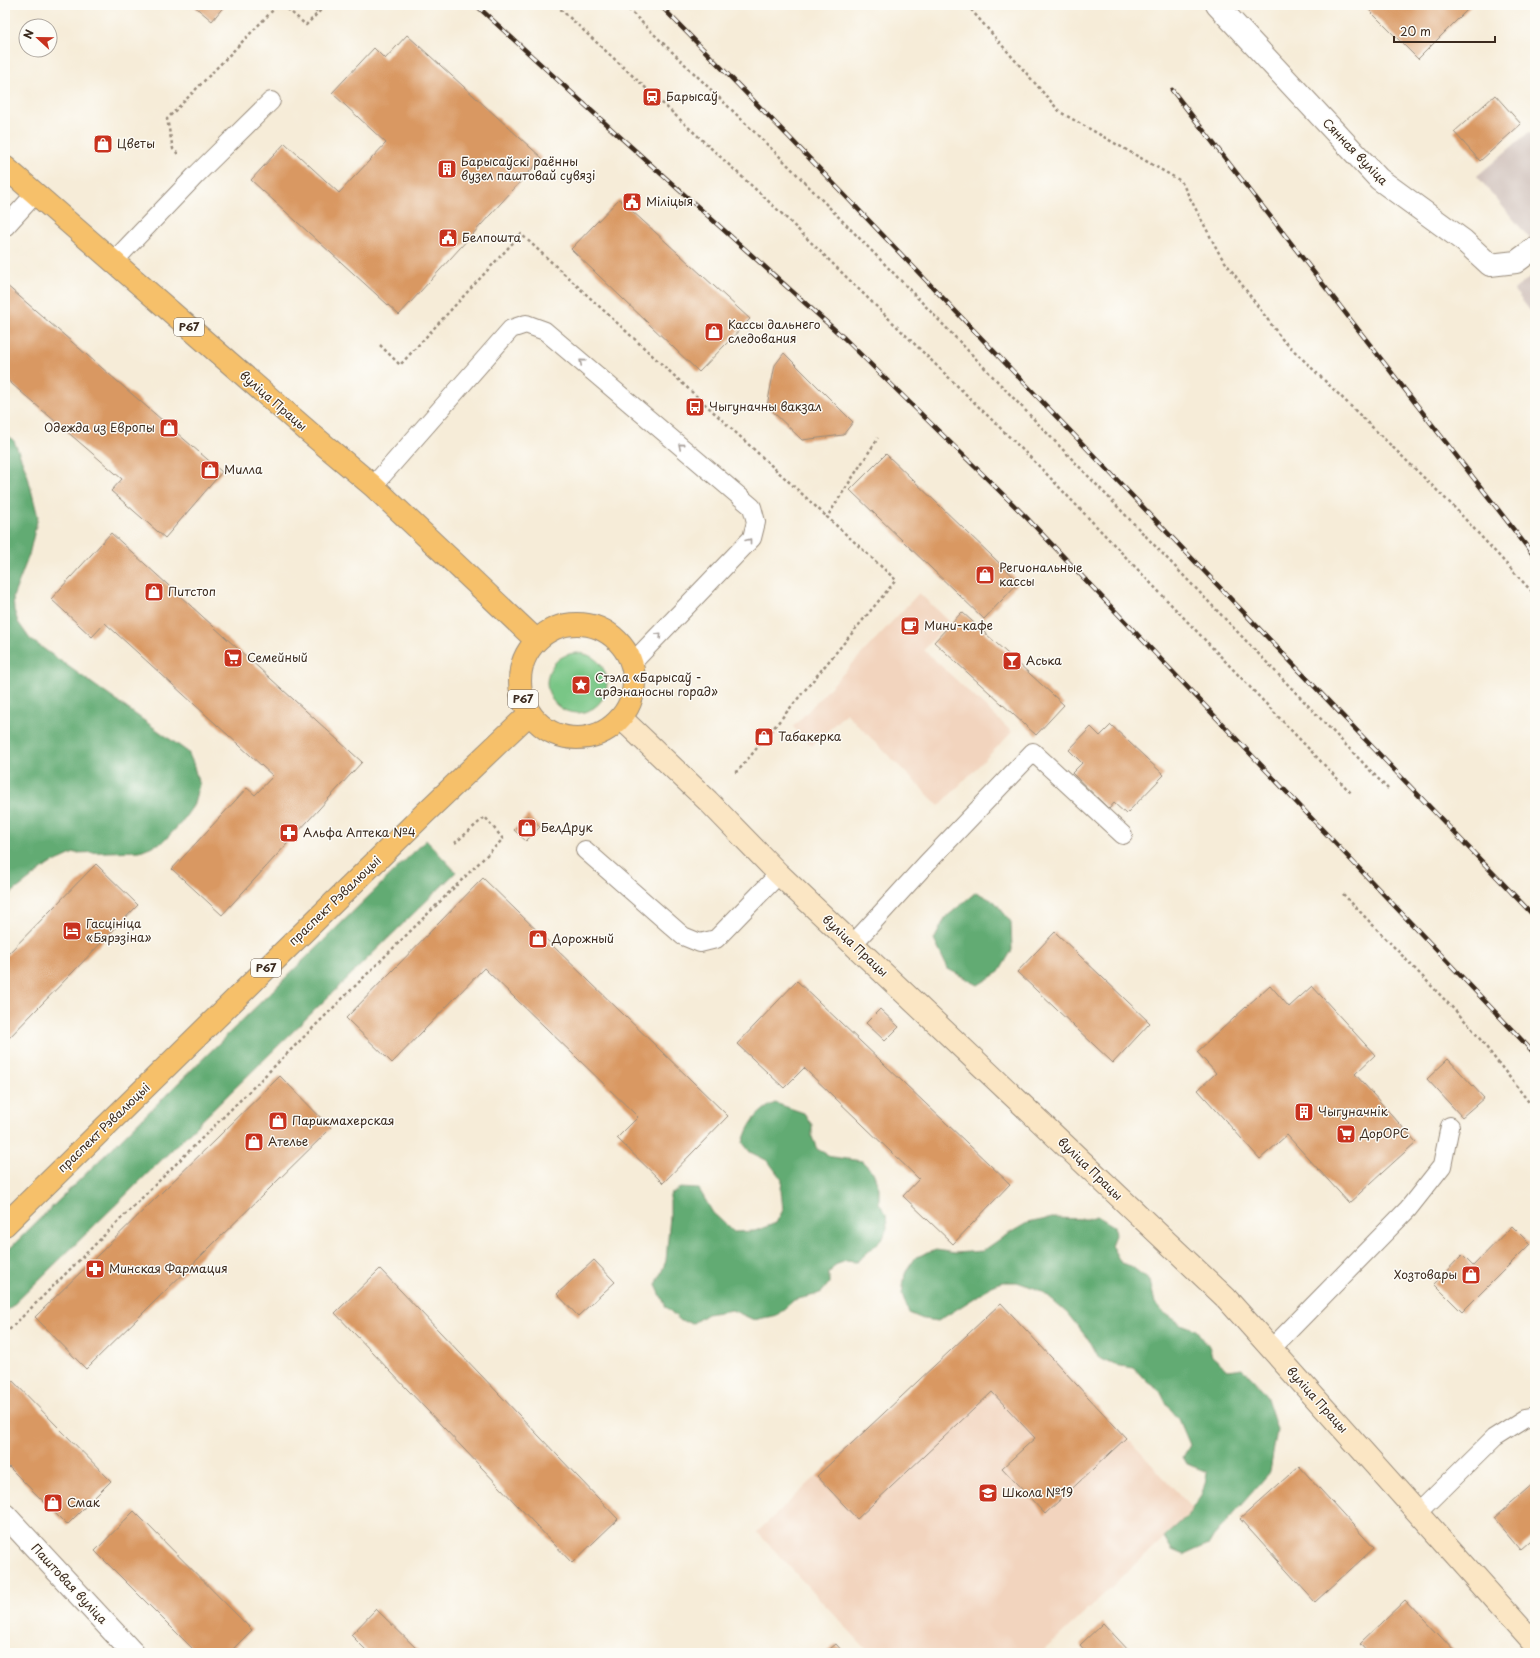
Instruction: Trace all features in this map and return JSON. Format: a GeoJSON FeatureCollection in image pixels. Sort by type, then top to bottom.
{"type":"FeatureCollection","features":[{"type":"Feature","properties":{"kind":"main road","name":"вуліца Працы"},"geometry":{"type":"LineString","coordinates":[[5,167],[373,486],[536,640]]}},
{"type":"Feature","properties":{"kind":"main road","name":"Р67"},"geometry":{"type":"LineString","coordinates":[[570,624],[590,624],[608,632],[622,645],[632,663],[634,682],[631,701],[621,718],[606,731],[588,738],[569,738],[552,733],[537,722],[526,708],[520,690],[520,672],[526,655],[536,640],[551,629],[570,624]]}},
{"type":"Feature","properties":{"kind":"main road","name":"праспект Рэвалюцыі"},"geometry":{"type":"LineString","coordinates":[[5,1225],[425,813],[530,713]]}},
{"type":"Feature","properties":{"kind":"main road","name":"вуліца Працы"},"geometry":{"type":"LineString","coordinates":[[621,718],[708,801],[779,874],[1226,1298],[1535,1644]]}},
{"type":"Feature","properties":{"kind":"street","name":"Сянная вуліца"},"geometry":{"type":"LineString","coordinates":[[1217,5],[1379,179],[1464,241],[1490,265],[1516,262],[1535,248]]}},
{"type":"Feature","properties":{"kind":"street","name":"Паштовая вуліца"},"geometry":{"type":"LineString","coordinates":[[5,1516],[133,1653]]}},
{"type":"Feature","properties":{"kind":"lane"},"geometry":{"type":"LineString","coordinates":[[113,262],[196,175],[271,101]]}},
{"type":"Feature","properties":{"kind":"lane"},"geometry":{"type":"LineString","coordinates":[[5,227],[35,194]]}},
{"type":"Feature","properties":{"kind":"lane"},"geometry":{"type":"LineString","coordinates":[[373,486],[511,329],[526,324],[545,331],[752,507],[756,522],[752,538],[632,663]]}},
{"type":"Feature","properties":{"kind":"lane"},"geometry":{"type":"LineString","coordinates":[[853,944],[927,863],[1034,752],[1123,835]]}},
{"type":"Feature","properties":{"kind":"lane"},"geometry":{"type":"LineString","coordinates":[[585,850],[683,936],[700,943],[716,939],[779,874]]}},
{"type":"Feature","properties":{"kind":"lane"},"geometry":{"type":"LineString","coordinates":[[1271,1349],[1408,1209],[1442,1166],[1450,1126]]}},
{"type":"Feature","properties":{"kind":"lane"},"geometry":{"type":"LineString","coordinates":[[1418,1513],[1494,1438],[1524,1419],[1535,1417]]}},
{"type":"Feature","properties":{"kind":"path"},"geometry":{"type":"LineString","coordinates":[[196,175],[173,149],[166,119],[278,5]]}},
{"type":"Feature","properties":{"kind":"path"},"geometry":{"type":"LineString","coordinates":[[283,5],[306,25],[326,5]]}},
{"type":"Feature","properties":{"kind":"path"},"geometry":{"type":"LineString","coordinates":[[311,5],[318,14]]}},
{"type":"Feature","properties":{"kind":"path"},"geometry":{"type":"LineString","coordinates":[[556,5],[779,211],[1037,464],[1352,794]]}},
{"type":"Feature","properties":{"kind":"path"},"geometry":{"type":"LineString","coordinates":[[624,5],[778,155],[898,278],[1388,789]]}},
{"type":"Feature","properties":{"kind":"path"},"geometry":{"type":"LineString","coordinates":[[967,5],[1060,112],[1181,181],[1220,255],[1282,339],[1453,506],[1535,595]]}},
{"type":"Feature","properties":{"kind":"path"},"geometry":{"type":"LineString","coordinates":[[735,772],[738,771],[896,580],[827,517],[878,438]]}},
{"type":"Feature","properties":{"kind":"path"},"geometry":{"type":"LineString","coordinates":[[5,1334],[503,839],[485,817],[455,843]]}},
{"type":"Feature","properties":{"kind":"path"},"geometry":{"type":"LineString","coordinates":[[1343,894],[1469,1025],[1535,1110]]}},
{"type":"Feature","properties":{"kind":"shaded area"},"geometry":{"type":"Polygon","coordinates":[[[1529,132],[1535,139],[1535,245],[1477,176],[1529,132]]]}},
{"type":"Feature","properties":{"kind":"shaded area"},"geometry":{"type":"Polygon","coordinates":[[[1535,273],[1535,317],[1514,290],[1535,273]]]}},
{"type":"Feature","properties":{"kind":"shaded area"},"geometry":{"type":"Polygon","coordinates":[[[919,593],[949,621],[924,650],[1012,732],[939,806],[846,713],[812,746],[793,727],[919,593]]]}},
{"type":"Feature","properties":{"kind":"shaded area","name":"Школа №19"},"geometry":{"type":"Polygon","coordinates":[[[1001,1303],[1194,1510],[1041,1653],[870,1653],[757,1532],[1001,1303]]]}},
{"type":"Feature","properties":{"kind":"green space"},"geometry":{"type":"Polygon","coordinates":[[[5,432],[14,441],[27,473],[38,517],[29,555],[13,597],[14,610],[18,622],[30,639],[188,752],[193,763],[199,785],[193,806],[181,823],[163,842],[140,851],[74,853],[48,865],[5,898],[5,432]]]}},
{"type":"Feature","properties":{"kind":"green space"},"geometry":{"type":"Polygon","coordinates":[[[571,653],[583,653],[594,658],[602,666],[607,677],[605,695],[594,708],[583,713],[571,713],[560,708],[552,700],[547,689],[547,677],[552,666],[560,658],[571,653]]]}},
{"type":"Feature","properties":{"kind":"green space"},"geometry":{"type":"Polygon","coordinates":[[[426,840],[456,872],[5,1313],[5,1253],[426,840]]]}},
{"type":"Feature","properties":{"kind":"green space"},"geometry":{"type":"Polygon","coordinates":[[[976,892],[995,902],[1011,922],[1012,950],[999,972],[978,985],[948,969],[934,940],[945,918],[976,892]]]}},
{"type":"Feature","properties":{"kind":"green space"},"geometry":{"type":"Polygon","coordinates":[[[775,1103],[804,1113],[812,1125],[812,1137],[817,1149],[832,1157],[862,1161],[873,1172],[879,1188],[879,1203],[886,1214],[887,1228],[883,1238],[856,1262],[846,1261],[835,1265],[829,1273],[829,1283],[822,1292],[794,1300],[777,1315],[754,1320],[732,1310],[707,1314],[693,1323],[681,1321],[666,1307],[656,1285],[666,1261],[670,1216],[670,1195],[680,1188],[699,1189],[713,1213],[734,1232],[755,1231],[776,1223],[783,1210],[781,1190],[782,1180],[768,1161],[750,1152],[743,1143],[750,1125],[758,1114],[775,1103]]]}},
{"type":"Feature","properties":{"kind":"green space"},"geometry":{"type":"Polygon","coordinates":[[[1097,1216],[1114,1226],[1115,1235],[1111,1245],[1121,1263],[1131,1266],[1150,1281],[1155,1303],[1163,1312],[1181,1324],[1197,1330],[1209,1346],[1212,1356],[1228,1370],[1242,1368],[1265,1392],[1277,1429],[1270,1472],[1213,1537],[1209,1544],[1184,1555],[1172,1550],[1164,1537],[1187,1516],[1198,1502],[1205,1483],[1207,1472],[1187,1464],[1183,1457],[1190,1445],[1179,1419],[1167,1405],[1160,1391],[1147,1382],[1134,1368],[1115,1365],[1099,1358],[1091,1343],[1067,1313],[1040,1290],[1017,1282],[1003,1282],[991,1286],[938,1321],[923,1319],[909,1313],[902,1294],[905,1273],[916,1257],[936,1250],[955,1253],[983,1251],[1027,1223],[1052,1218],[1087,1219],[1097,1216]]]}},
{"type":"Feature","properties":{"kind":"building"},"geometry":{"type":"Polygon","coordinates":[[[193,5],[225,5],[212,21],[193,5]]]}},
{"type":"Feature","properties":{"kind":"building"},"geometry":{"type":"Polygon","coordinates":[[[1370,5],[1472,5],[1418,59],[1367,8],[1370,5]]]}},
{"type":"Feature","properties":{"kind":"building","name":"Барысаўскі раённы вузел паштовай сувязі"},"geometry":{"type":"Polygon","coordinates":[[[407,35],[542,158],[399,315],[251,180],[285,143],[339,193],[386,143],[332,93],[374,48],[385,59],[407,35]]]}},
{"type":"Feature","properties":{"kind":"building"},"geometry":{"type":"Polygon","coordinates":[[[1495,95],[1521,124],[1480,161],[1454,132],[1495,95]]]}},
{"type":"Feature","properties":{"kind":"building"},"geometry":{"type":"Polygon","coordinates":[[[619,199],[750,319],[699,372],[571,249],[619,199]]]}},
{"type":"Feature","properties":{"kind":"building"},"geometry":{"type":"Polygon","coordinates":[[[5,284],[222,472],[165,538],[111,491],[122,479],[5,378],[5,284]]]}},
{"type":"Feature","properties":{"kind":"building"},"geometry":{"type":"Polygon","coordinates":[[[784,353],[853,422],[843,435],[802,440],[767,406],[775,365],[784,353]]]}},
{"type":"Feature","properties":{"kind":"building"},"geometry":{"type":"Polygon","coordinates":[[[886,454],[1019,582],[984,619],[850,490],[886,454]]]}},
{"type":"Feature","properties":{"kind":"building"},"geometry":{"type":"Polygon","coordinates":[[[111,533],[362,762],[222,915],[172,869],[247,788],[255,795],[273,776],[105,623],[92,637],[51,599],[111,533]]]}},
{"type":"Feature","properties":{"kind":"building"},"geometry":{"type":"Polygon","coordinates":[[[962,612],[1064,705],[1036,735],[934,642],[962,612]]]}},
{"type":"Feature","properties":{"kind":"building"},"geometry":{"type":"Polygon","coordinates":[[[1111,725],[1164,775],[1126,814],[1114,803],[1109,809],[1072,773],[1082,763],[1069,750],[1091,727],[1100,736],[1111,725]]]}},
{"type":"Feature","properties":{"kind":"building","name":"БелДрук"},"geometry":{"type":"Polygon","coordinates":[[[528,815],[540,827],[526,841],[514,830],[528,815]]]}},
{"type":"Feature","properties":{"kind":"building","name":"Гасцініца «Бярэзіна»"},"geometry":{"type":"Polygon","coordinates":[[[96,864],[138,905],[5,1042],[5,957],[96,864]]]}},
{"type":"Feature","properties":{"kind":"building"},"geometry":{"type":"Polygon","coordinates":[[[483,878],[728,1116],[663,1183],[617,1138],[638,1117],[484,968],[392,1063],[346,1018],[483,878]]]}},
{"type":"Feature","properties":{"kind":"building"},"geometry":{"type":"Polygon","coordinates":[[[1055,932],[1150,1023],[1113,1063],[1017,972],[1055,932]]]}},
{"type":"Feature","properties":{"kind":"building"},"geometry":{"type":"Polygon","coordinates":[[[797,981],[1010,1184],[953,1244],[903,1196],[919,1179],[804,1068],[784,1088],[737,1044],[797,981]]]}},
{"type":"Feature","properties":{"kind":"building","name":"Чыгуначнік"},"geometry":{"type":"Polygon","coordinates":[[[1270,985],[1289,1007],[1312,986],[1375,1055],[1355,1074],[1416,1142],[1349,1203],[1287,1135],[1260,1159],[1198,1090],[1216,1073],[1197,1052],[1270,985]]]}},
{"type":"Feature","properties":{"kind":"building"},"geometry":{"type":"Polygon","coordinates":[[[880,1009],[899,1027],[885,1041],[866,1023],[880,1009]]]}},
{"type":"Feature","properties":{"kind":"building"},"geometry":{"type":"Polygon","coordinates":[[[1448,1059],[1484,1098],[1462,1117],[1427,1079],[1448,1059]]]}},
{"type":"Feature","properties":{"kind":"building"},"geometry":{"type":"Polygon","coordinates":[[[280,1076],[331,1128],[86,1369],[35,1317],[280,1076]]]}},
{"type":"Feature","properties":{"kind":"building","name":"Хозтовары"},"geometry":{"type":"Polygon","coordinates":[[[1512,1226],[1530,1244],[1462,1312],[1434,1284],[1462,1255],[1473,1266],[1512,1226]]]}},
{"type":"Feature","properties":{"kind":"building"},"geometry":{"type":"Polygon","coordinates":[[[594,1260],[615,1282],[578,1316],[557,1294],[594,1260]]]}},
{"type":"Feature","properties":{"kind":"building"},"geometry":{"type":"Polygon","coordinates":[[[380,1269],[618,1519],[572,1563],[335,1313],[380,1269]]]}},
{"type":"Feature","properties":{"kind":"building"},"geometry":{"type":"Polygon","coordinates":[[[1001,1303],[1126,1438],[1045,1514],[1002,1468],[1035,1438],[992,1392],[857,1519],[817,1476],[1001,1303]]]}},
{"type":"Feature","properties":{"kind":"building"},"geometry":{"type":"Polygon","coordinates":[[[5,1373],[111,1481],[67,1525],[5,1463],[5,1373]]]}},
{"type":"Feature","properties":{"kind":"building"},"geometry":{"type":"Polygon","coordinates":[[[1299,1466],[1374,1548],[1315,1602],[1240,1519],[1299,1466]]]}},
{"type":"Feature","properties":{"kind":"building"},"geometry":{"type":"Polygon","coordinates":[[[1535,1482],[1535,1536],[1520,1549],[1494,1518],[1535,1482]]]}},
{"type":"Feature","properties":{"kind":"building"},"geometry":{"type":"Polygon","coordinates":[[[134,1511],[252,1630],[229,1653],[197,1653],[95,1551],[134,1511]]]}},
{"type":"Feature","properties":{"kind":"building"},"geometry":{"type":"Polygon","coordinates":[[[1406,1600],[1456,1653],[1368,1653],[1360,1644],[1406,1600]]]}},
{"type":"Feature","properties":{"kind":"building"},"geometry":{"type":"Polygon","coordinates":[[[376,1609],[421,1653],[369,1653],[351,1635],[376,1609]]]}},
{"type":"Feature","properties":{"kind":"building"},"geometry":{"type":"Polygon","coordinates":[[[1103,1623],[1131,1653],[1087,1653],[1080,1645],[1103,1623]]]}},
{"type":"Feature","properties":{"kind":"building"},"geometry":{"type":"Polygon","coordinates":[[[836,1644],[844,1653],[825,1653],[836,1644]]]}},
{"type":"Feature","properties":{"kind":"railway"},"geometry":{"type":"LineString","coordinates":[[476,5],[844,338],[1026,517],[1535,1054]]}},
{"type":"Feature","properties":{"kind":"railway"},"geometry":{"type":"LineString","coordinates":[[660,5],[789,137],[1535,917]]}},
{"type":"Feature","properties":{"kind":"railway"},"geometry":{"type":"LineString","coordinates":[[1172,90],[1535,557]]}},
{"type":"Feature","properties":{"kind":"place","name":"Барысаў"},"geometry":{"type":"Point","coordinates":[652,97]}},
{"type":"Feature","properties":{"kind":"place","name":"Цветы"},"geometry":{"type":"Point","coordinates":[103,144]}},
{"type":"Feature","properties":{"kind":"place","name":"Барысаўскі раённы вузел паштовай сувязі"},"geometry":{"type":"Point","coordinates":[447,169]}},
{"type":"Feature","properties":{"kind":"place","name":"Міліцыя"},"geometry":{"type":"Point","coordinates":[632,202]}},
{"type":"Feature","properties":{"kind":"place","name":"Белпошта"},"geometry":{"type":"Point","coordinates":[448,238]}},
{"type":"Feature","properties":{"kind":"place","name":"Кассы дальнего следования"},"geometry":{"type":"Point","coordinates":[714,332]}},
{"type":"Feature","properties":{"kind":"place","name":"Чыгуначны вакзал"},"geometry":{"type":"Point","coordinates":[695,407]}},
{"type":"Feature","properties":{"kind":"place","name":"Одежда из Европы"},"geometry":{"type":"Point","coordinates":[169,428]}},
{"type":"Feature","properties":{"kind":"place","name":"Милла"},"geometry":{"type":"Point","coordinates":[210,470]}},
{"type":"Feature","properties":{"kind":"place","name":"Региональные кассы"},"geometry":{"type":"Point","coordinates":[985,575]}},
{"type":"Feature","properties":{"kind":"place","name":"Питстоп"},"geometry":{"type":"Point","coordinates":[154,592]}},
{"type":"Feature","properties":{"kind":"place","name":"Мини-кафе"},"geometry":{"type":"Point","coordinates":[910,626]}},
{"type":"Feature","properties":{"kind":"place","name":"Семейный"},"geometry":{"type":"Point","coordinates":[233,658]}},
{"type":"Feature","properties":{"kind":"place","name":"Аська"},"geometry":{"type":"Point","coordinates":[1012,661]}},
{"type":"Feature","properties":{"kind":"place","name":"Стэла «Барысаў - ардэнаносны горад»"},"geometry":{"type":"Point","coordinates":[581,685]}},
{"type":"Feature","properties":{"kind":"place","name":"Табакерка"},"geometry":{"type":"Point","coordinates":[764,737]}},
{"type":"Feature","properties":{"kind":"place","name":"БелДрук"},"geometry":{"type":"Point","coordinates":[527,828]}},
{"type":"Feature","properties":{"kind":"place","name":"Альфа Аптека №4"},"geometry":{"type":"Point","coordinates":[289,833]}},
{"type":"Feature","properties":{"kind":"place","name":"Гасцініца «Бярэзіна»"},"geometry":{"type":"Point","coordinates":[72,931]}},
{"type":"Feature","properties":{"kind":"place","name":"Дорожный"},"geometry":{"type":"Point","coordinates":[538,939]}},
{"type":"Feature","properties":{"kind":"place","name":"Чыгуначнік"},"geometry":{"type":"Point","coordinates":[1304,1112]}},
{"type":"Feature","properties":{"kind":"place","name":"Парикмахерская"},"geometry":{"type":"Point","coordinates":[278,1121]}},
{"type":"Feature","properties":{"kind":"place","name":"ДорОРС"},"geometry":{"type":"Point","coordinates":[1346,1134]}},
{"type":"Feature","properties":{"kind":"place","name":"Ателье"},"geometry":{"type":"Point","coordinates":[254,1142]}},
{"type":"Feature","properties":{"kind":"place","name":"Минская Фармация"},"geometry":{"type":"Point","coordinates":[95,1269]}},
{"type":"Feature","properties":{"kind":"place","name":"Хозтовары"},"geometry":{"type":"Point","coordinates":[1471,1275]}},
{"type":"Feature","properties":{"kind":"place","name":"Школа №19"},"geometry":{"type":"Point","coordinates":[988,1493]}},
{"type":"Feature","properties":{"kind":"place","name":"Смак"},"geometry":{"type":"Point","coordinates":[53,1503]}}]}
